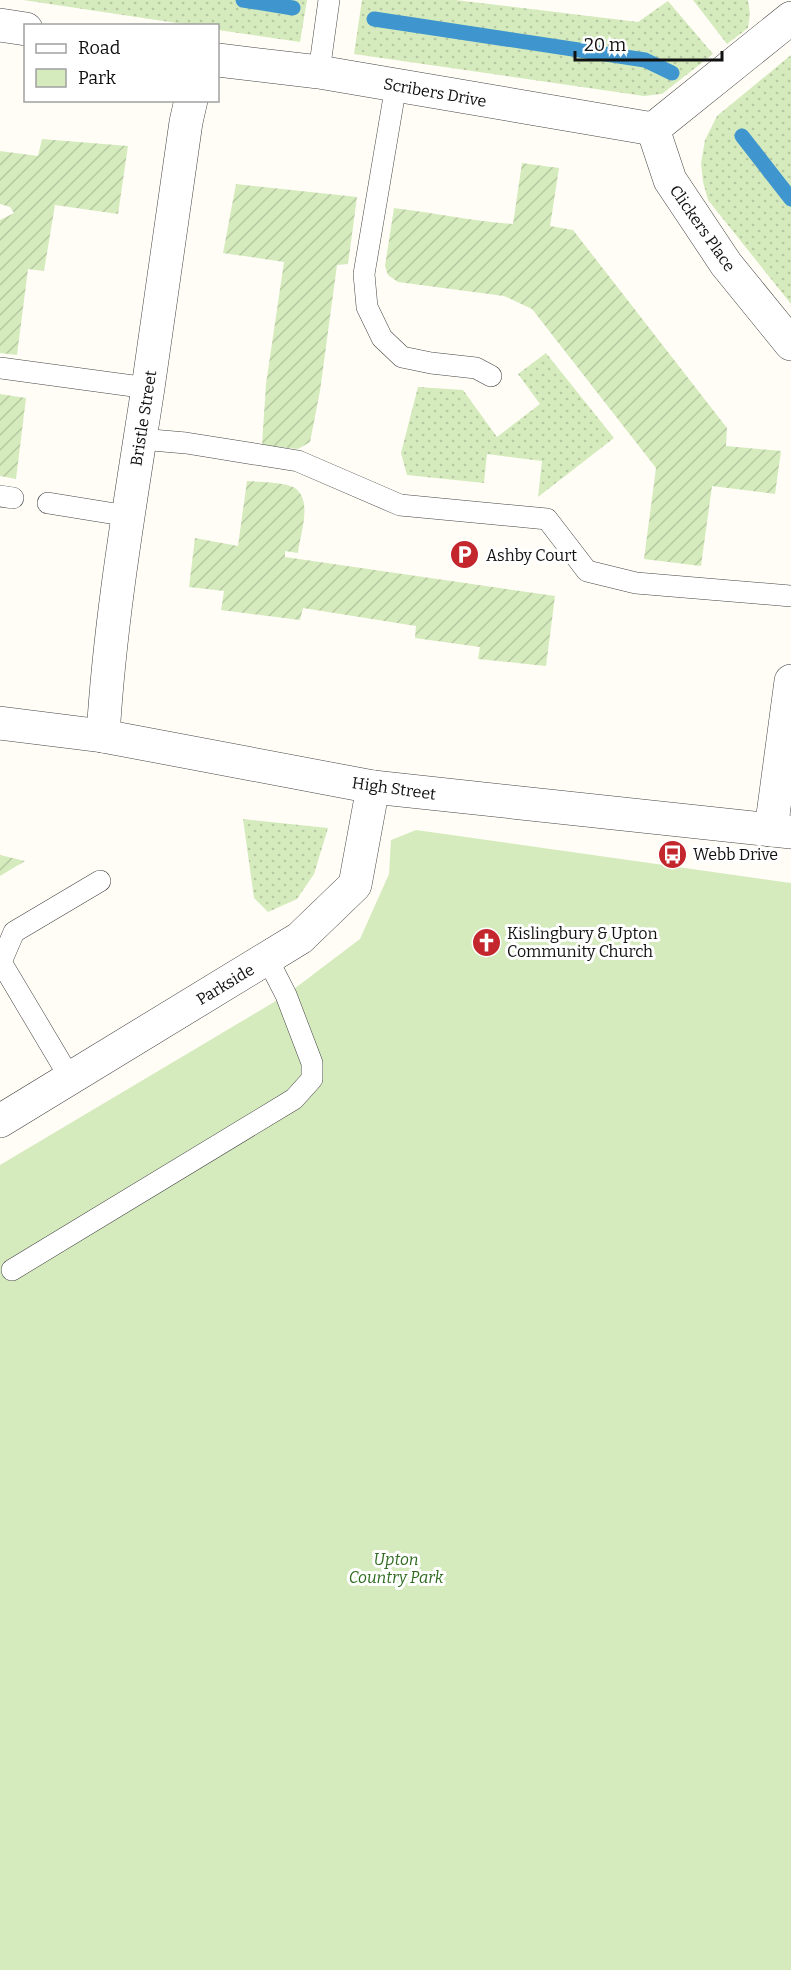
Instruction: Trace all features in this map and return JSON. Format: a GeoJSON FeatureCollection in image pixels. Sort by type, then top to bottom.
{"type":"FeatureCollection","features":[{"type":"Feature","properties":{"kind":"street"},"geometry":{"type":"LineString","coordinates":[[653,129],[791,18]]}},
{"type":"Feature","properties":{"kind":"street"},"geometry":{"type":"LineString","coordinates":[[0,25],[24,29]]}},
{"type":"Feature","properties":{"kind":"street","name":"Scribers Drive"},"geometry":{"type":"LineString","coordinates":[[219,60],[319,72],[653,129]]}},
{"type":"Feature","properties":{"kind":"street","name":"Bristle Street"},"geometry":{"type":"LineString","coordinates":[[103,736],[107,664],[191,102]]}},
{"type":"Feature","properties":{"kind":"street","name":"Clickers Place"},"geometry":{"type":"LineString","coordinates":[[653,129],[670,180],[726,264],[791,344]]}},
{"type":"Feature","properties":{"kind":"street"},"geometry":{"type":"LineString","coordinates":[[781,831],[791,681]]}},
{"type":"Feature","properties":{"kind":"street","name":"High Street"},"geometry":{"type":"LineString","coordinates":[[0,723],[103,736],[373,787],[781,831]]}},
{"type":"Feature","properties":{"kind":"street","name":"Parkside"},"geometry":{"type":"LineString","coordinates":[[0,1121],[300,938],[354,885],[373,787]]}},
{"type":"Feature","properties":{"kind":"lane"},"geometry":{"type":"LineString","coordinates":[[319,72],[329,0]]}},
{"type":"Feature","properties":{"kind":"lane"},"geometry":{"type":"LineString","coordinates":[[396,85],[364,274],[367,307],[382,338],[402,357],[476,368],[491,376]]}},
{"type":"Feature","properties":{"kind":"lane"},"geometry":{"type":"LineString","coordinates":[[0,368],[148,388]]}},
{"type":"Feature","properties":{"kind":"lane"},"geometry":{"type":"LineString","coordinates":[[140,439],[186,443],[297,461],[400,505],[548,519],[587,571],[625,581],[791,596]]}},
{"type":"Feature","properties":{"kind":"lane"},"geometry":{"type":"LineString","coordinates":[[48,503],[128,516]]}},
{"type":"Feature","properties":{"kind":"lane"},"geometry":{"type":"LineString","coordinates":[[70,1078],[1,962],[14,932],[100,880]]}},
{"type":"Feature","properties":{"kind":"lane"},"geometry":{"type":"LineString","coordinates":[[12,1270],[294,1099],[312,1079],[312,1063],[286,995],[267,958]]}},
{"type":"Feature","properties":{"kind":"green space"},"geometry":{"type":"Polygon","coordinates":[[[23,0],[307,0],[300,42],[219,30],[219,24],[183,24],[23,0]]]}},
{"type":"Feature","properties":{"kind":"green space"},"geometry":{"type":"Polygon","coordinates":[[[362,0],[455,0],[638,22],[668,1],[713,54],[662,94],[644,96],[354,54],[362,0]]]}},
{"type":"Feature","properties":{"kind":"green space"},"geometry":{"type":"Polygon","coordinates":[[[693,0],[748,0],[750,14],[748,28],[727,44],[693,0]]]}},
{"type":"Feature","properties":{"kind":"green space"},"geometry":{"type":"Polygon","coordinates":[[[791,55],[791,304],[708,200],[701,163],[705,140],[717,116],[791,55]]]}},
{"type":"Feature","properties":{"kind":"green space"},"geometry":{"type":"Polygon","coordinates":[[[42,139],[128,146],[118,214],[55,205],[44,271],[28,269],[17,355],[0,353],[0,220],[14,213],[10,207],[0,204],[0,151],[38,156],[42,139]]]}},
{"type":"Feature","properties":{"kind":"green space"},"geometry":{"type":"Polygon","coordinates":[[[522,163],[559,168],[550,226],[573,230],[727,428],[726,446],[781,451],[775,494],[712,486],[701,566],[644,559],[656,468],[532,309],[504,296],[398,282],[388,275],[385,266],[394,208],[513,224],[522,163]]]}},
{"type":"Feature","properties":{"kind":"green space"},"geometry":{"type":"Polygon","coordinates":[[[236,184],[357,197],[348,264],[337,265],[320,391],[310,442],[298,449],[262,445],[266,384],[284,262],[223,253],[236,184]]]}},
{"type":"Feature","properties":{"kind":"green space"},"geometry":{"type":"Polygon","coordinates":[[[546,353],[614,438],[538,497],[542,461],[487,454],[484,483],[407,475],[401,453],[418,387],[463,390],[497,437],[540,404],[518,374],[546,353]]]}},
{"type":"Feature","properties":{"kind":"green space"},"geometry":{"type":"Polygon","coordinates":[[[0,394],[26,398],[16,479],[0,476],[0,394]]]}},
{"type":"Feature","properties":{"kind":"green space"},"geometry":{"type":"Polygon","coordinates":[[[247,481],[289,485],[299,492],[303,499],[304,517],[298,553],[285,551],[285,557],[555,596],[546,666],[478,659],[480,647],[415,638],[416,626],[303,608],[300,620],[221,610],[224,591],[189,587],[195,538],[238,546],[247,481]]]}},
{"type":"Feature","properties":{"kind":"green space"},"geometry":{"type":"Polygon","coordinates":[[[243,819],[328,828],[314,874],[297,899],[268,912],[254,898],[243,819]]]}},
{"type":"Feature","properties":{"kind":"green space","name":"Upton Country Park"},"geometry":{"type":"Polygon","coordinates":[[[416,830],[791,883],[791,1970],[0,1970],[0,1165],[286,995],[360,939],[389,874],[391,840],[416,830]]]}},
{"type":"Feature","properties":{"kind":"green space"},"geometry":{"type":"Polygon","coordinates":[[[0,855],[25,861],[0,876],[0,855]]]}},
{"type":"Feature","properties":{"kind":"waterway"},"geometry":{"type":"LineString","coordinates":[[243,0],[293,8]]}},
{"type":"Feature","properties":{"kind":"waterway"},"geometry":{"type":"LineString","coordinates":[[374,19],[645,60],[672,73]]}},
{"type":"Feature","properties":{"kind":"waterway"},"geometry":{"type":"LineString","coordinates":[[742,136],[791,199]]}},
{"type":"Feature","properties":{"kind":"place","name":"Ashby Court"},"geometry":{"type":"Point","coordinates":[465,555]}},
{"type":"Feature","properties":{"kind":"place","name":"Webb Drive"},"geometry":{"type":"Point","coordinates":[672,854]}},
{"type":"Feature","properties":{"kind":"place","name":"Kislingbury & Upton Community Church"},"geometry":{"type":"Point","coordinates":[486,942]}}]}
